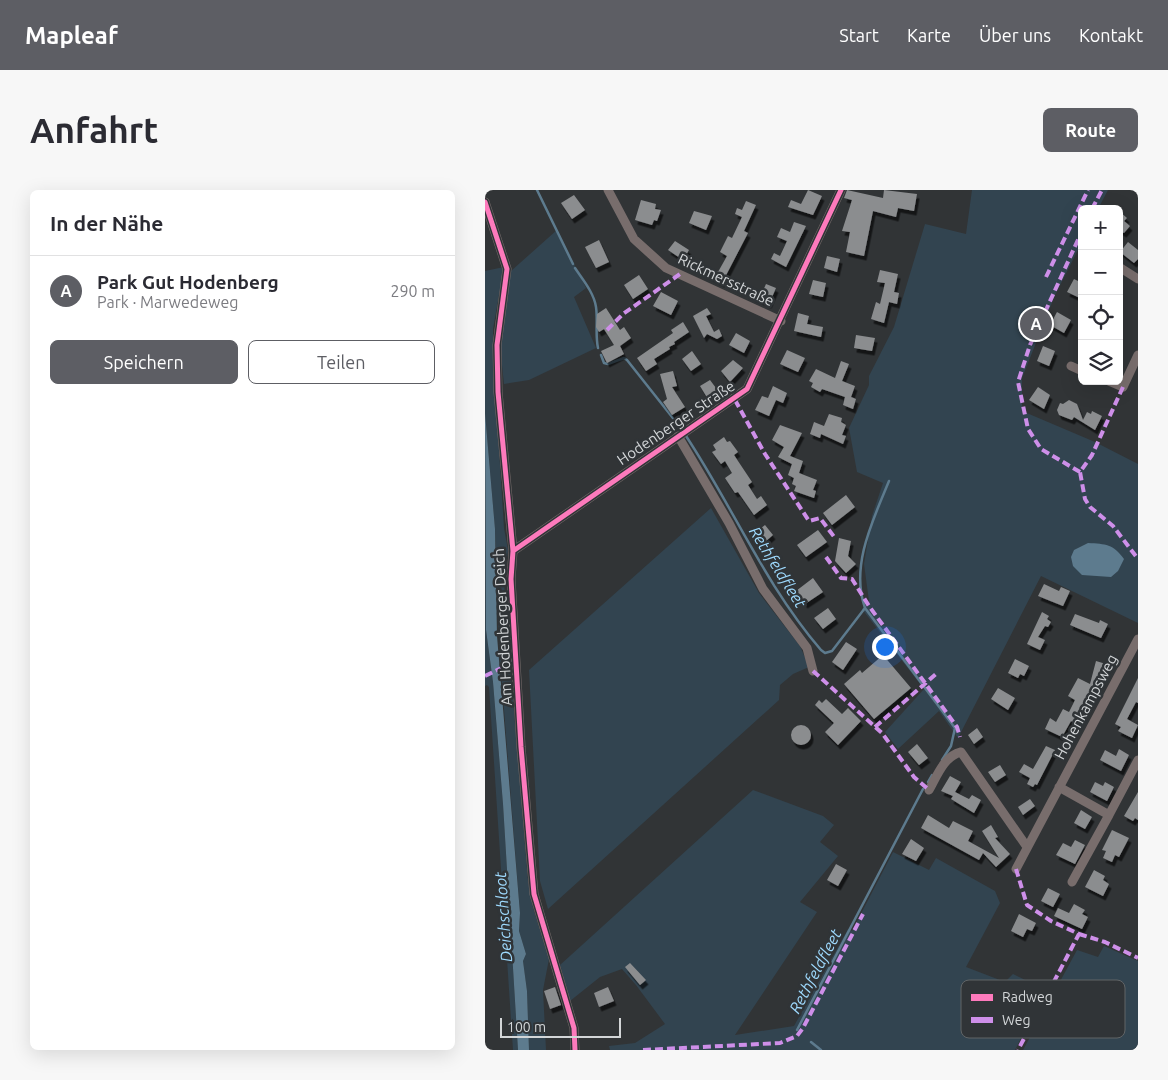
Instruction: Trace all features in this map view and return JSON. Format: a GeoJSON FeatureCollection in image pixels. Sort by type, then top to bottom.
{"type":"FeatureCollection","features":[{"type":"Feature","properties":{"kind":"street","name":"Rickmersstraße"},"geometry":{"type":"LineString","coordinates":[[609,190],[634,239],[666,268],[781,321]]}},
{"type":"Feature","properties":{"kind":"street","name":"Hodenberger Straße"},"geometry":{"type":"LineString","coordinates":[[513,551],[747,389],[781,321],[841,190]]}},
{"type":"Feature","properties":{"kind":"street","name":"Am Hodenberger Deich"},"geometry":{"type":"LineString","coordinates":[[485,202],[507,269],[497,345],[498,392],[513,551],[511,579],[513,625],[534,894],[574,1028],[575,1050]]}},
{"type":"Feature","properties":{"kind":"street"},"geometry":{"type":"LineString","coordinates":[[1123,270],[1138,279]]}},
{"type":"Feature","properties":{"kind":"street"},"geometry":{"type":"LineString","coordinates":[[1118,385],[1123,387],[1138,355]]}},
{"type":"Feature","properties":{"kind":"street"},"geometry":{"type":"LineString","coordinates":[[1071,366],[1078,369]]}},
{"type":"Feature","properties":{"kind":"street","name":"Hodenberger Straße"},"geometry":{"type":"LineString","coordinates":[[678,436],[729,523],[763,589],[807,648],[813,671]]}},
{"type":"Feature","properties":{"kind":"street","name":"Hohenkampsweg"},"geometry":{"type":"LineString","coordinates":[[1016,870],[1138,640]]}},
{"type":"Feature","properties":{"kind":"street"},"geometry":{"type":"LineString","coordinates":[[929,790],[947,760],[961,752],[1027,847]]}},
{"type":"Feature","properties":{"kind":"street"},"geometry":{"type":"LineString","coordinates":[[1072,882],[1138,760]]}},
{"type":"Feature","properties":{"kind":"street"},"geometry":{"type":"LineString","coordinates":[[1059,787],[1109,815]]}},
{"type":"Feature","properties":{"kind":"shaded area"},"geometry":{"type":"Polygon","coordinates":[[[972,190],[1108,190],[1100,205],[1078,205],[1078,250],[1055,295],[1022,378],[1022,411],[1095,442],[1138,464],[1138,623],[1041,576],[958,738],[939,711],[898,749],[885,732],[924,689],[862,609],[869,601],[864,564],[872,516],[883,483],[857,472],[849,428],[869,385],[869,376],[894,327],[925,224],[966,234],[972,190]]]}},
{"type":"Feature","properties":{"kind":"shaded area"},"geometry":{"type":"Polygon","coordinates":[[[557,230],[586,288],[574,297],[596,348],[529,380],[504,384],[500,347],[511,271],[557,230]]]}},
{"type":"Feature","properties":{"kind":"shaded area"},"geometry":{"type":"Polygon","coordinates":[[[504,267],[493,329],[504,528],[508,550],[504,580],[508,658],[500,665],[495,529],[485,413],[485,271],[504,267]]]}},
{"type":"Feature","properties":{"kind":"shaded area"},"geometry":{"type":"Polygon","coordinates":[[[485,413],[495,529],[497,636],[520,913],[519,931],[526,954],[523,961],[527,991],[529,1050],[518,1050],[503,804],[493,682],[486,630],[485,413]]]}},
{"type":"Feature","properties":{"kind":"shaded area"},"geometry":{"type":"Polygon","coordinates":[[[711,508],[759,593],[800,646],[809,667],[793,674],[780,685],[779,700],[548,909],[540,881],[529,670],[711,508]]]}},
{"type":"Feature","properties":{"kind":"shaded area"},"geometry":{"type":"Polygon","coordinates":[[[485,509],[486,630],[493,682],[503,804],[518,1050],[513,1050],[489,687],[485,686],[485,509]]]}},
{"type":"Feature","properties":{"kind":"shaded area"},"geometry":{"type":"Polygon","coordinates":[[[1088,543],[1109,546],[1116,550],[1124,559],[1118,571],[1111,577],[1082,575],[1073,566],[1071,557],[1074,550],[1088,543]]]}},
{"type":"Feature","properties":{"kind":"shaded area"},"geometry":{"type":"Polygon","coordinates":[[[508,670],[511,675],[528,881],[533,907],[549,959],[543,990],[546,1050],[529,1050],[527,991],[523,961],[526,954],[519,931],[520,913],[501,671],[508,670]]]}},
{"type":"Feature","properties":{"kind":"shaded area"},"geometry":{"type":"Polygon","coordinates":[[[753,790],[823,816],[834,825],[820,842],[838,856],[800,902],[817,912],[735,1035],[794,1026],[848,929],[852,931],[893,852],[929,870],[936,858],[995,891],[1000,903],[966,967],[1000,980],[961,980],[961,1038],[1021,1038],[1015,1050],[610,1050],[609,1046],[635,1043],[665,1024],[622,969],[600,977],[570,1001],[560,965],[753,790]]]}},
{"type":"Feature","properties":{"kind":"shaded area"},"geometry":{"type":"Polygon","coordinates":[[[1104,946],[1138,961],[1138,1050],[1023,1050],[1029,1038],[1125,1038],[1125,980],[1061,980],[1077,950],[1098,957],[1104,946]]]}},
{"type":"Feature","properties":{"kind":"shaded area"},"geometry":{"type":"Polygon","coordinates":[[[1013,974],[1025,980],[1007,980],[1013,974]]]}},
{"type":"Feature","properties":{"kind":"building"},"geometry":{"type":"Polygon","coordinates":[[[808,190],[822,196],[813,215],[788,207],[791,200],[801,204],[808,190]]]}},
{"type":"Feature","properties":{"kind":"building"},"geometry":{"type":"Polygon","coordinates":[[[847,190],[883,198],[884,190],[917,194],[914,211],[898,208],[896,217],[873,211],[864,256],[846,252],[850,232],[842,231],[852,200],[844,198],[847,190]]]}},
{"type":"Feature","properties":{"kind":"building"},"geometry":{"type":"Polygon","coordinates":[[[574,195],[585,210],[572,219],[561,203],[574,195]]]}},
{"type":"Feature","properties":{"kind":"building"},"geometry":{"type":"Polygon","coordinates":[[[641,200],[656,204],[655,209],[661,210],[657,221],[654,220],[652,225],[635,220],[641,200]]]}},
{"type":"Feature","properties":{"kind":"building"},"geometry":{"type":"Polygon","coordinates":[[[746,201],[756,205],[744,231],[748,233],[722,283],[707,275],[710,268],[718,272],[727,256],[720,252],[728,236],[732,238],[742,217],[735,214],[737,208],[742,210],[746,201]]]}},
{"type":"Feature","properties":{"kind":"building"},"geometry":{"type":"Polygon","coordinates":[[[694,211],[712,216],[706,230],[689,223],[694,211]]]}},
{"type":"Feature","properties":{"kind":"building"},"geometry":{"type":"Polygon","coordinates":[[[1123,214],[1127,218],[1124,221],[1130,226],[1124,233],[1123,214]]]}},
{"type":"Feature","properties":{"kind":"building"},"geometry":{"type":"Polygon","coordinates":[[[794,222],[806,226],[786,267],[771,259],[774,253],[780,256],[787,241],[777,237],[781,228],[790,232],[794,222]]]}},
{"type":"Feature","properties":{"kind":"building"},"geometry":{"type":"Polygon","coordinates":[[[599,240],[609,262],[596,268],[585,247],[599,240]]]}},
{"type":"Feature","properties":{"kind":"building"},"geometry":{"type":"Polygon","coordinates":[[[675,241],[689,250],[683,260],[668,250],[675,241]]]}},
{"type":"Feature","properties":{"kind":"building"},"geometry":{"type":"Polygon","coordinates":[[[1128,242],[1138,250],[1138,259],[1134,263],[1123,254],[1123,248],[1128,242]]]}},
{"type":"Feature","properties":{"kind":"building"},"geometry":{"type":"Polygon","coordinates":[[[827,256],[840,259],[837,272],[824,268],[827,256]]]}},
{"type":"Feature","properties":{"kind":"building"},"geometry":{"type":"Polygon","coordinates":[[[880,270],[898,274],[894,292],[899,293],[897,304],[889,302],[884,323],[871,319],[876,302],[880,304],[885,283],[877,282],[880,270]]]}},
{"type":"Feature","properties":{"kind":"building"},"geometry":{"type":"Polygon","coordinates":[[[639,275],[648,289],[633,299],[624,285],[639,275]]]}},
{"type":"Feature","properties":{"kind":"building"},"geometry":{"type":"Polygon","coordinates":[[[1074,279],[1078,281],[1078,297],[1067,292],[1074,279]]]}},
{"type":"Feature","properties":{"kind":"building"},"geometry":{"type":"Polygon","coordinates":[[[813,280],[826,283],[823,297],[809,294],[813,280]]]}},
{"type":"Feature","properties":{"kind":"building"},"geometry":{"type":"Polygon","coordinates":[[[766,284],[776,288],[769,304],[753,297],[756,290],[762,293],[766,284]]]}},
{"type":"Feature","properties":{"kind":"building"},"geometry":{"type":"Polygon","coordinates":[[[661,292],[678,301],[671,315],[653,306],[661,292]]]}},
{"type":"Feature","properties":{"kind":"building"},"geometry":{"type":"Polygon","coordinates":[[[606,308],[620,330],[624,327],[631,338],[620,346],[624,354],[607,363],[601,351],[614,345],[604,329],[599,332],[596,327],[597,314],[606,308]]]}},
{"type":"Feature","properties":{"kind":"building"},"geometry":{"type":"Polygon","coordinates":[[[707,308],[711,314],[706,316],[714,332],[719,329],[722,336],[717,339],[707,334],[704,338],[693,316],[707,308]]]}},
{"type":"Feature","properties":{"kind":"building"},"geometry":{"type":"Polygon","coordinates":[[[1057,312],[1071,320],[1064,333],[1050,325],[1057,312]]]}},
{"type":"Feature","properties":{"kind":"building"},"geometry":{"type":"Polygon","coordinates":[[[798,313],[809,316],[807,324],[823,327],[821,337],[794,331],[798,313]]]}},
{"type":"Feature","properties":{"kind":"building"},"geometry":{"type":"Polygon","coordinates":[[[683,322],[689,332],[674,342],[675,344],[669,347],[670,349],[654,359],[657,364],[646,371],[637,358],[673,333],[671,330],[683,322]]]}},
{"type":"Feature","properties":{"kind":"building"},"geometry":{"type":"Polygon","coordinates":[[[736,333],[750,341],[744,353],[729,345],[736,333]]]}},
{"type":"Feature","properties":{"kind":"building"},"geometry":{"type":"Polygon","coordinates":[[[856,335],[875,338],[872,351],[854,348],[856,335]]]}},
{"type":"Feature","properties":{"kind":"building"},"geometry":{"type":"Polygon","coordinates":[[[1043,346],[1055,351],[1049,366],[1037,361],[1043,346]]]}},
{"type":"Feature","properties":{"kind":"building"},"geometry":{"type":"Polygon","coordinates":[[[787,350],[805,358],[798,372],[780,364],[787,350]]]}},
{"type":"Feature","properties":{"kind":"building"},"geometry":{"type":"Polygon","coordinates":[[[692,351],[701,364],[691,371],[682,359],[692,351]]]}},
{"type":"Feature","properties":{"kind":"building"},"geometry":{"type":"Polygon","coordinates":[[[733,360],[743,368],[730,382],[721,371],[733,360]]]}},
{"type":"Feature","properties":{"kind":"building"},"geometry":{"type":"Polygon","coordinates":[[[841,361],[849,364],[842,381],[855,386],[851,397],[856,399],[853,409],[843,405],[845,397],[822,389],[820,392],[811,387],[813,383],[809,381],[816,369],[835,378],[841,361]]]}},
{"type":"Feature","properties":{"kind":"building"},"geometry":{"type":"Polygon","coordinates":[[[673,371],[677,386],[672,387],[685,407],[672,415],[663,402],[667,399],[660,374],[673,371]]]}},
{"type":"Feature","properties":{"kind":"building"},"geometry":{"type":"Polygon","coordinates":[[[710,380],[719,392],[708,399],[700,386],[710,380]]]}},
{"type":"Feature","properties":{"kind":"building"},"geometry":{"type":"Polygon","coordinates":[[[773,386],[787,393],[783,403],[776,400],[769,416],[755,410],[762,396],[768,398],[773,386]]]}},
{"type":"Feature","properties":{"kind":"building"},"geometry":{"type":"Polygon","coordinates":[[[1038,387],[1050,395],[1044,409],[1029,400],[1038,387]]]}},
{"type":"Feature","properties":{"kind":"building"},"geometry":{"type":"Polygon","coordinates":[[[1069,400],[1077,404],[1083,420],[1087,412],[1091,414],[1092,411],[1102,416],[1095,430],[1074,417],[1072,420],[1059,415],[1057,410],[1060,403],[1063,404],[1069,400]]]}},
{"type":"Feature","properties":{"kind":"building"},"geometry":{"type":"Polygon","coordinates":[[[829,414],[842,418],[841,422],[846,425],[842,435],[846,436],[843,444],[821,434],[820,438],[810,434],[814,422],[824,426],[829,414]]]}},
{"type":"Feature","properties":{"kind":"building"},"geometry":{"type":"Polygon","coordinates":[[[780,425],[802,433],[790,456],[803,461],[799,473],[817,480],[813,490],[816,491],[814,498],[794,491],[796,486],[792,484],[794,478],[788,475],[792,464],[778,457],[784,447],[772,440],[780,425]]]}},
{"type":"Feature","properties":{"kind":"building"},"geometry":{"type":"Polygon","coordinates":[[[724,437],[727,442],[730,441],[738,452],[734,455],[752,482],[748,485],[757,499],[761,496],[767,505],[754,515],[738,492],[735,493],[725,478],[732,473],[725,461],[721,464],[712,452],[716,450],[713,445],[724,437]]]}},
{"type":"Feature","properties":{"kind":"building"},"geometry":{"type":"Polygon","coordinates":[[[846,495],[855,507],[832,525],[823,513],[846,495]]]}},
{"type":"Feature","properties":{"kind":"building"},"geometry":{"type":"Polygon","coordinates":[[[765,525],[773,535],[759,547],[750,537],[765,525]]]}},
{"type":"Feature","properties":{"kind":"building"},"geometry":{"type":"Polygon","coordinates":[[[818,530],[827,542],[806,557],[797,545],[818,530]]]}},
{"type":"Feature","properties":{"kind":"building"},"geometry":{"type":"Polygon","coordinates":[[[839,538],[851,541],[848,556],[856,564],[846,573],[835,561],[839,538]]]}},
{"type":"Feature","properties":{"kind":"building"},"geometry":{"type":"Polygon","coordinates":[[[813,578],[823,592],[805,604],[796,591],[813,578]]]}},
{"type":"Feature","properties":{"kind":"building"},"geometry":{"type":"Polygon","coordinates":[[[1044,584],[1059,591],[1061,587],[1070,591],[1063,606],[1038,596],[1044,584]]]}},
{"type":"Feature","properties":{"kind":"building"},"geometry":{"type":"Polygon","coordinates":[[[828,608],[836,619],[823,629],[814,618],[828,608]]]}},
{"type":"Feature","properties":{"kind":"building"},"geometry":{"type":"Polygon","coordinates":[[[1042,612],[1049,616],[1047,619],[1051,622],[1048,627],[1045,626],[1038,637],[1045,640],[1040,650],[1027,644],[1042,612]]]}},
{"type":"Feature","properties":{"kind":"building"},"geometry":{"type":"Polygon","coordinates":[[[1075,614],[1099,623],[1100,620],[1108,624],[1101,638],[1070,625],[1075,614]]]}},
{"type":"Feature","properties":{"kind":"building"},"geometry":{"type":"Polygon","coordinates":[[[846,642],[857,649],[843,670],[832,662],[846,642]]]}},
{"type":"Feature","properties":{"kind":"building"},"geometry":{"type":"Polygon","coordinates":[[[883,655],[911,688],[874,719],[844,684],[860,670],[862,673],[883,655]]]}},
{"type":"Feature","properties":{"kind":"building"},"geometry":{"type":"Polygon","coordinates":[[[1015,659],[1029,666],[1024,676],[1020,674],[1018,678],[1008,673],[1015,659]]]}},
{"type":"Feature","properties":{"kind":"building"},"geometry":{"type":"Polygon","coordinates":[[[1096,661],[1106,664],[1102,678],[1100,678],[1076,724],[1071,721],[1062,737],[1045,729],[1050,718],[1056,722],[1063,709],[1069,712],[1075,700],[1068,696],[1078,678],[1090,684],[1096,661]]]}},
{"type":"Feature","properties":{"kind":"building"},"geometry":{"type":"Polygon","coordinates":[[[1138,678],[1138,703],[1136,702],[1127,719],[1138,725],[1132,738],[1118,731],[1121,727],[1115,724],[1138,678]]]}},
{"type":"Feature","properties":{"kind":"building"},"geometry":{"type":"Polygon","coordinates":[[[998,688],[1015,698],[1008,710],[991,699],[998,688]]]}},
{"type":"Feature","properties":{"kind":"building"},"geometry":{"type":"Polygon","coordinates":[[[826,699],[842,714],[848,708],[861,721],[838,745],[825,732],[834,723],[815,705],[819,700],[822,703],[826,699]]]}},
{"type":"Feature","properties":{"kind":"building"},"geometry":{"type":"Polygon","coordinates":[[[801,725],[808,728],[811,735],[808,742],[801,745],[794,742],[791,735],[794,728],[801,725]]]}},
{"type":"Feature","properties":{"kind":"building"},"geometry":{"type":"Polygon","coordinates":[[[977,728],[983,737],[974,744],[968,735],[977,728]]]}},
{"type":"Feature","properties":{"kind":"building"},"geometry":{"type":"Polygon","coordinates":[[[917,744],[928,758],[919,765],[908,752],[917,744]]]}},
{"type":"Feature","properties":{"kind":"building"},"geometry":{"type":"Polygon","coordinates":[[[1046,746],[1055,750],[1037,785],[1035,784],[1033,787],[1027,784],[1030,778],[1019,772],[1024,764],[1033,769],[1046,746]]]}},
{"type":"Feature","properties":{"kind":"building"},"geometry":{"type":"Polygon","coordinates":[[[1119,749],[1129,755],[1121,771],[1100,760],[1105,750],[1116,756],[1119,749]]]}},
{"type":"Feature","properties":{"kind":"building"},"geometry":{"type":"Polygon","coordinates":[[[1000,765],[1006,775],[995,782],[988,772],[1000,765]]]}},
{"type":"Feature","properties":{"kind":"building"},"geometry":{"type":"Polygon","coordinates":[[[950,776],[961,782],[955,792],[969,799],[972,795],[981,800],[974,813],[951,799],[953,796],[941,791],[950,776]]]}},
{"type":"Feature","properties":{"kind":"building"},"geometry":{"type":"Polygon","coordinates":[[[1095,782],[1103,786],[1105,782],[1114,787],[1107,801],[1090,792],[1095,782]]]}},
{"type":"Feature","properties":{"kind":"building"},"geometry":{"type":"Polygon","coordinates":[[[1138,792],[1138,820],[1135,818],[1133,821],[1124,816],[1138,792]]]}},
{"type":"Feature","properties":{"kind":"building"},"geometry":{"type":"Polygon","coordinates":[[[1030,799],[1035,806],[1023,815],[1018,807],[1030,799]]]}},
{"type":"Feature","properties":{"kind":"building"},"geometry":{"type":"Polygon","coordinates":[[[1081,810],[1092,817],[1085,829],[1074,823],[1081,810]]]}},
{"type":"Feature","properties":{"kind":"building"},"geometry":{"type":"Polygon","coordinates":[[[928,815],[949,828],[953,821],[973,831],[968,841],[999,858],[982,831],[991,825],[998,837],[995,838],[1010,854],[996,867],[983,853],[979,860],[921,828],[928,815]]]}},
{"type":"Feature","properties":{"kind":"building"},"geometry":{"type":"Polygon","coordinates":[[[1112,830],[1129,838],[1119,857],[1115,855],[1112,862],[1103,858],[1106,851],[1102,850],[1112,830]]]}},
{"type":"Feature","properties":{"kind":"building"},"geometry":{"type":"Polygon","coordinates":[[[911,839],[924,848],[916,861],[902,854],[911,839]]]}},
{"type":"Feature","properties":{"kind":"building"},"geometry":{"type":"Polygon","coordinates":[[[1075,840],[1085,845],[1075,864],[1056,855],[1063,843],[1071,847],[1075,840]]]}},
{"type":"Feature","properties":{"kind":"building"},"geometry":{"type":"Polygon","coordinates":[[[836,864],[847,870],[838,886],[827,880],[836,864]]]}},
{"type":"Feature","properties":{"kind":"building"},"geometry":{"type":"Polygon","coordinates":[[[1094,870],[1105,876],[1103,880],[1109,884],[1103,896],[1085,887],[1094,870]]]}},
{"type":"Feature","properties":{"kind":"building"},"geometry":{"type":"Polygon","coordinates":[[[1048,888],[1060,894],[1053,907],[1041,901],[1048,888]]]}},
{"type":"Feature","properties":{"kind":"building"},"geometry":{"type":"Polygon","coordinates":[[[1074,904],[1085,910],[1082,914],[1088,917],[1082,929],[1054,916],[1058,908],[1069,913],[1074,904]]]}},
{"type":"Feature","properties":{"kind":"building"},"geometry":{"type":"Polygon","coordinates":[[[1019,914],[1036,923],[1032,931],[1027,929],[1023,937],[1011,931],[1019,914]]]}},
{"type":"Feature","properties":{"kind":"building"},"geometry":{"type":"Polygon","coordinates":[[[630,963],[646,980],[640,985],[625,967],[630,963]]]}},
{"type":"Feature","properties":{"kind":"building"},"geometry":{"type":"Polygon","coordinates":[[[555,987],[561,1005],[550,1009],[544,991],[555,987]]]}},
{"type":"Feature","properties":{"kind":"building"},"geometry":{"type":"Polygon","coordinates":[[[608,987],[614,1001],[599,1007],[594,993],[608,987]]]}},
{"type":"Feature","properties":{"kind":"waterway","name":"Rethfeldfleet"},"geometry":{"type":"LineString","coordinates":[[537,190],[573,264]]}},
{"type":"Feature","properties":{"kind":"waterway","name":"Rethfeldfleet"},"geometry":{"type":"LineString","coordinates":[[575,268],[588,287],[595,302],[598,348]]}},
{"type":"Feature","properties":{"kind":"waterway","name":"Rethfeldfleet"},"geometry":{"type":"LineString","coordinates":[[601,355],[604,363],[608,364],[624,358],[627,360],[680,427]]}},
{"type":"Feature","properties":{"kind":"waterway","name":"Rethfeldfleet"},"geometry":{"type":"LineString","coordinates":[[686,436],[783,599],[821,650],[825,653],[832,651],[865,608]]}},
{"type":"Feature","properties":{"kind":"waterway","name":"Rethfeldfleet"},"geometry":{"type":"LineString","coordinates":[[889,481],[865,543],[860,576],[861,592],[865,608],[955,728],[951,746],[942,760]]}},
{"type":"Feature","properties":{"kind":"waterway","name":"Rethfeldfleet"},"geometry":{"type":"LineString","coordinates":[[928,782],[932,775]]}},
{"type":"Feature","properties":{"kind":"waterway","name":"Rethfeldfleet"},"geometry":{"type":"LineString","coordinates":[[797,1030],[923,789]]}},
{"type":"Feature","properties":{"kind":"waterway","name":"Rethfeldfleet"},"geometry":{"type":"LineString","coordinates":[[811,1042],[821,1050]]}},
{"type":"Feature","properties":{"kind":"marked path"},"geometry":{"type":"LineString","coordinates":[[1046,277],[1088,190]]}},
{"type":"Feature","properties":{"kind":"marked path"},"geometry":{"type":"LineString","coordinates":[[1094,205],[1102,190]]}},
{"type":"Feature","properties":{"kind":"marked path"},"geometry":{"type":"LineString","coordinates":[[1078,240],[1030,345],[1018,382],[1028,429],[1041,449],[1080,472]]}},
{"type":"Feature","properties":{"kind":"marked path"},"geometry":{"type":"LineString","coordinates":[[607,330],[623,314],[680,274]]}},
{"type":"Feature","properties":{"kind":"marked path"},"geometry":{"type":"LineString","coordinates":[[1123,387],[1092,455],[1080,472],[1085,499],[1090,507],[1113,526],[1138,559]]}},
{"type":"Feature","properties":{"kind":"marked path"},"geometry":{"type":"LineString","coordinates":[[735,400],[765,454],[809,521],[820,518],[835,538]]}},
{"type":"Feature","properties":{"kind":"marked path"},"geometry":{"type":"LineString","coordinates":[[826,557],[841,578],[852,579],[869,606],[957,727],[960,737]]}},
{"type":"Feature","properties":{"kind":"marked path"},"geometry":{"type":"LineString","coordinates":[[485,676],[516,661]]}},
{"type":"Feature","properties":{"kind":"marked path"},"geometry":{"type":"LineString","coordinates":[[813,671],[882,733],[914,777],[929,790]]}},
{"type":"Feature","properties":{"kind":"marked path"},"geometry":{"type":"LineString","coordinates":[[875,727],[936,674]]}},
{"type":"Feature","properties":{"kind":"marked path"},"geometry":{"type":"LineString","coordinates":[[1016,869],[1027,905],[1051,921],[1079,934],[1055,980]]}},
{"type":"Feature","properties":{"kind":"marked path"},"geometry":{"type":"LineString","coordinates":[[643,1050],[780,1043],[797,1036],[863,914]]}},
{"type":"Feature","properties":{"kind":"marked path"},"geometry":{"type":"LineString","coordinates":[[1079,934],[1105,942],[1138,958]]}},
{"type":"Feature","properties":{"kind":"marked path"},"geometry":{"type":"LineString","coordinates":[[1018,1050],[1024,1038]]}},
{"type":"Feature","properties":{"kind":"cycle path"},"geometry":{"type":"LineString","coordinates":[[513,551],[747,389],[841,190]]}},
{"type":"Feature","properties":{"kind":"cycle path"},"geometry":{"type":"LineString","coordinates":[[485,202],[507,269],[497,345],[498,392],[513,551],[511,579],[521,747],[534,894],[574,1028],[575,1050]]}},
{"type":"Feature","properties":{"kind":"place","name":"Park Gut Hodenberg"},"geometry":{"type":"Point","coordinates":[1036,324]}},
{"type":"Feature","properties":{"kind":"water label","name":"Deichschloot"},"geometry":{"type":"Point","coordinates":[503,917]}}]}
